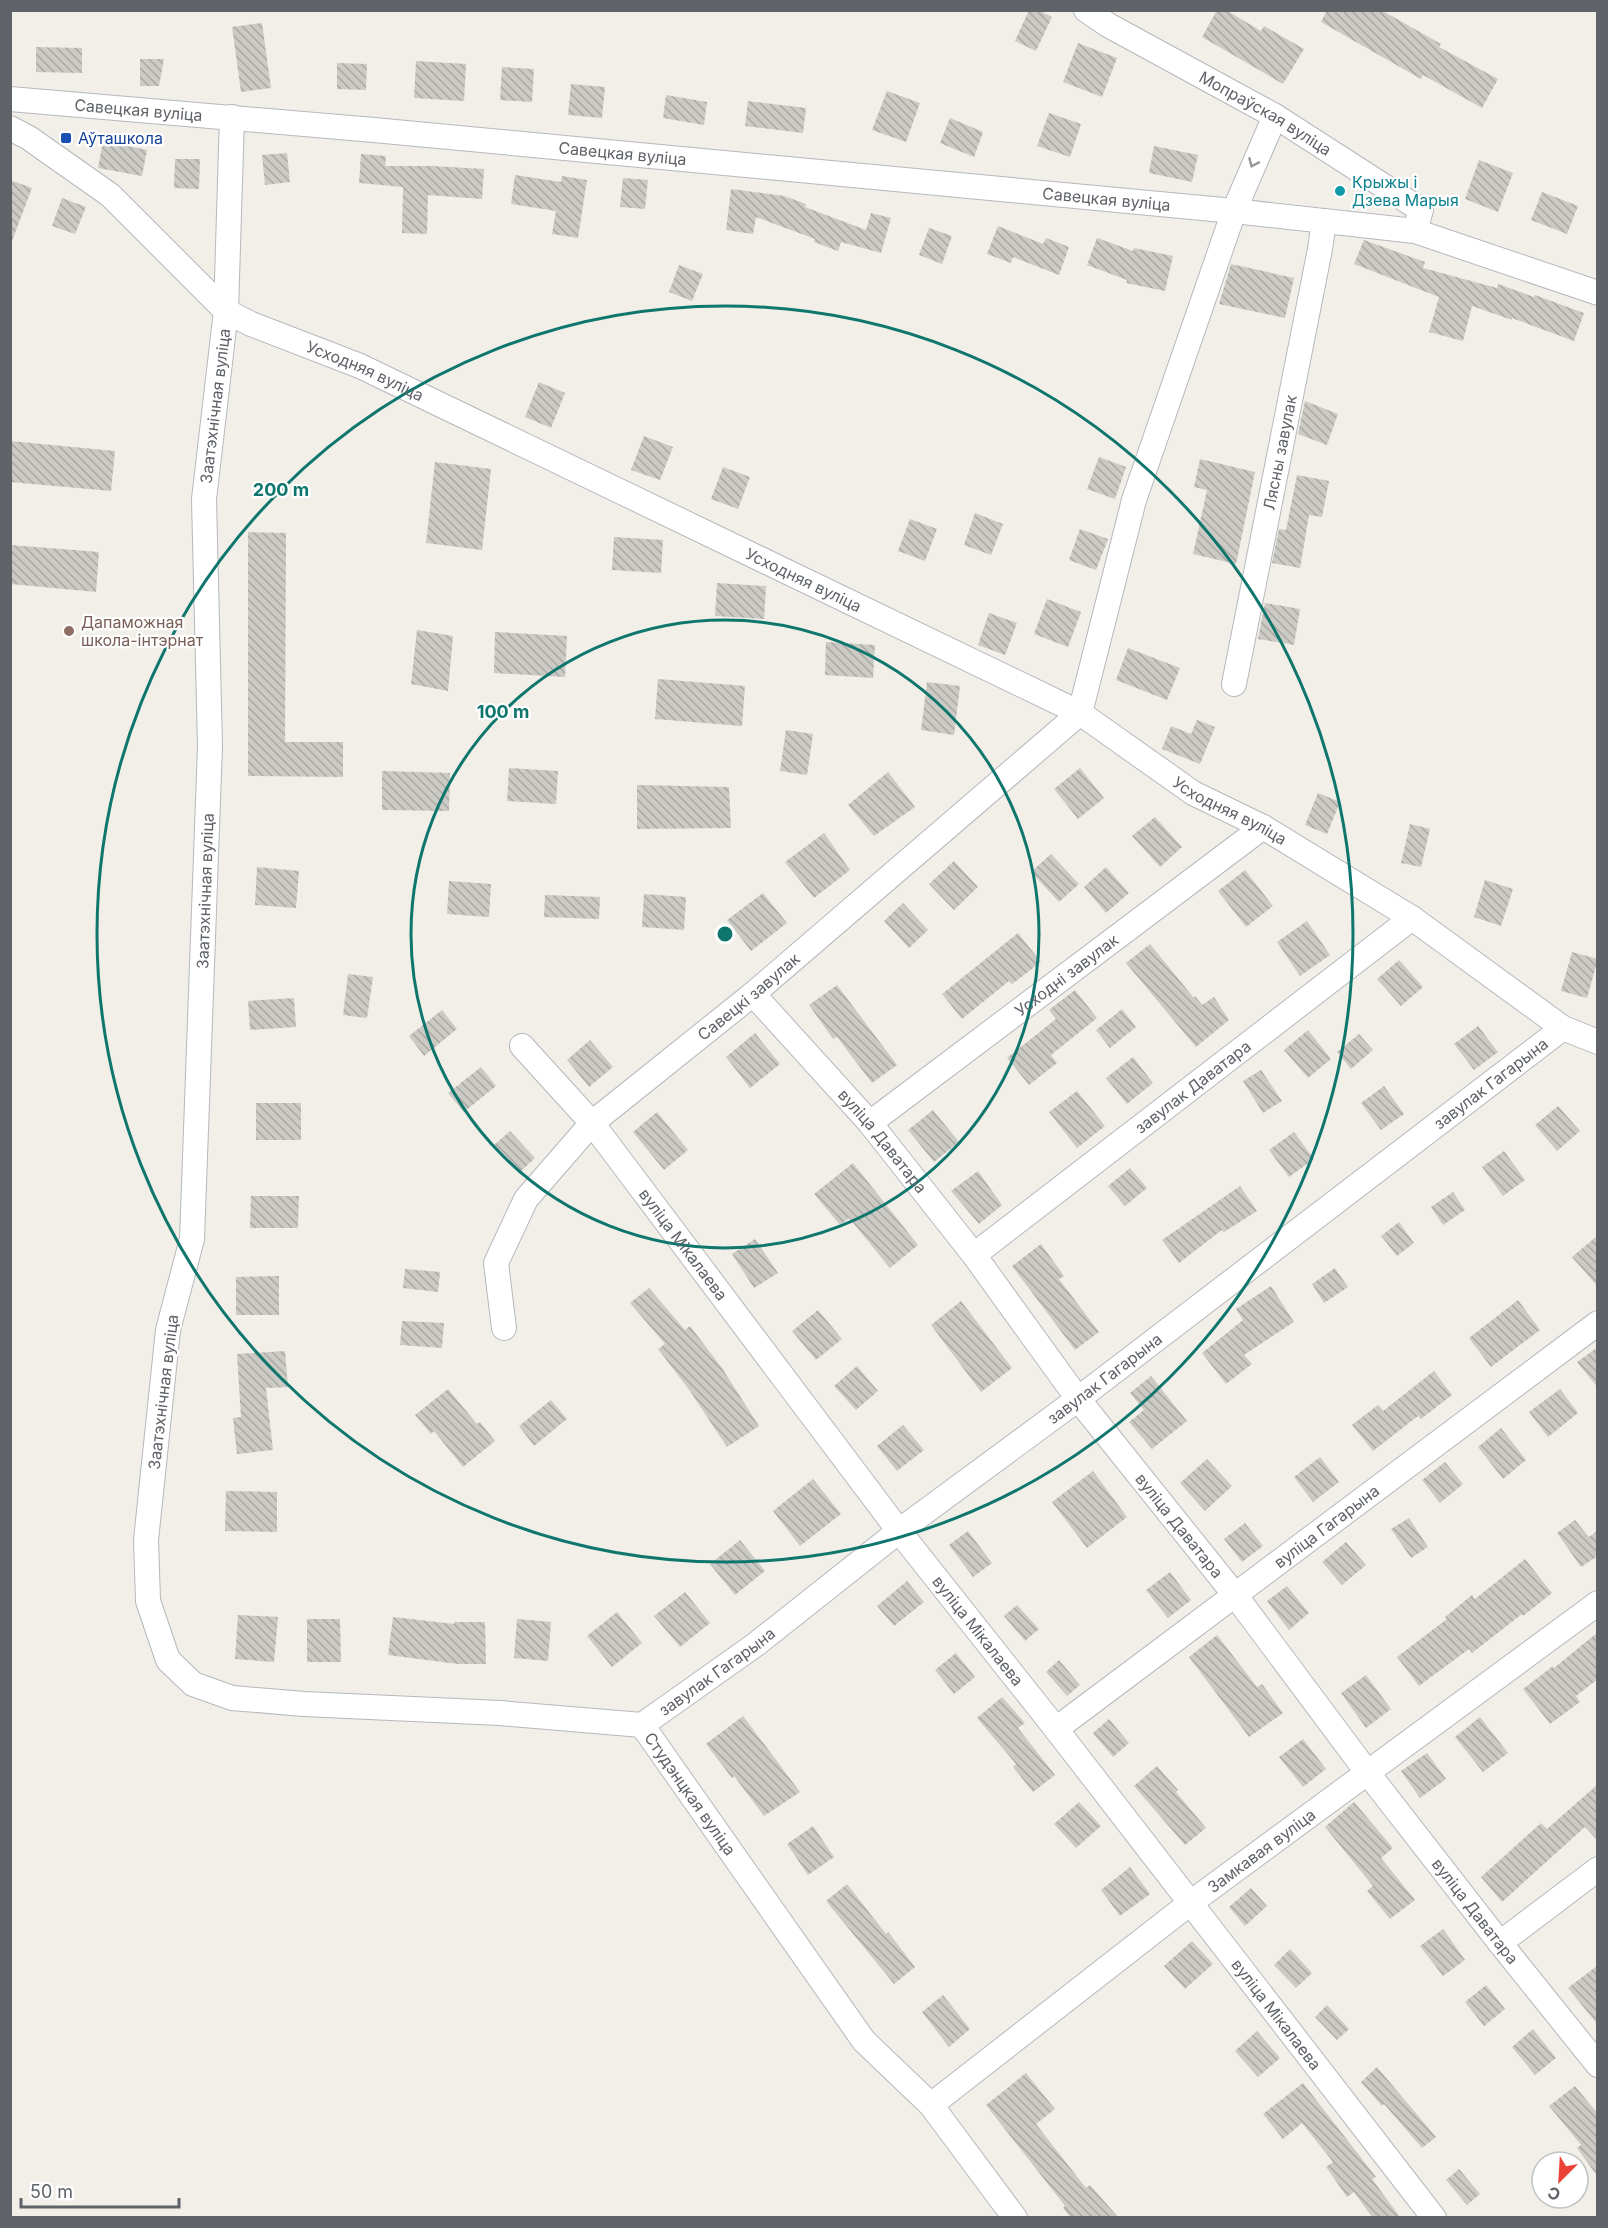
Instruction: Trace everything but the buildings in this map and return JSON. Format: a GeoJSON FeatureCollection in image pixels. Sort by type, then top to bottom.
{"type":"FeatureCollection","features":[{"type":"Feature","properties":{"kind":"street","name":"Мопраўская вуліца"},"geometry":{"type":"LineString","coordinates":[[1086,10],[1108,25],[1275,116],[1418,221]]}},
{"type":"Feature","properties":{"kind":"street","name":"Савецкая вуліца"},"geometry":{"type":"LineString","coordinates":[[10,99],[232,117],[1324,221],[1418,221],[1598,293]]}},
{"type":"Feature","properties":{"kind":"street"},"geometry":{"type":"LineString","coordinates":[[1080,712],[1134,500],[1234,211],[1275,116]]}},
{"type":"Feature","properties":{"kind":"street","name":"Заатэхнічная вуліца"},"geometry":{"type":"LineString","coordinates":[[168,1660],[148,1601],[146,1540],[168,1329],[192,1239],[210,746],[204,499],[226,311],[232,117]]}},
{"type":"Feature","properties":{"kind":"street","name":"Усходняя вуліца"},"geometry":{"type":"LineString","coordinates":[[10,128],[29,138],[110,195],[226,311],[251,324],[360,366],[1080,712],[1192,793],[1263,827],[1412,918],[1563,1028],[1598,1042]]}},
{"type":"Feature","properties":{"kind":"street","name":"Лясны завулак"},"geometry":{"type":"LineString","coordinates":[[1234,684],[1324,221]]}},
{"type":"Feature","properties":{"kind":"street","name":"Савецкі завулак"},"geometry":{"type":"LineString","coordinates":[[504,1328],[496,1263],[526,1199],[592,1123],[753,994],[1080,712]]}},
{"type":"Feature","properties":{"kind":"street","name":"Усходні завулак"},"geometry":{"type":"LineString","coordinates":[[870,1123],[1263,827]]}},
{"type":"Feature","properties":{"kind":"street","name":"завулак Даватара"},"geometry":{"type":"LineString","coordinates":[[974,1255],[1412,918]]}},
{"type":"Feature","properties":{"kind":"street","name":"вуліца Даватара"},"geometry":{"type":"LineString","coordinates":[[753,994],[870,1123],[974,1255],[1078,1399],[1235,1595],[1367,1772],[1598,2065]]}},
{"type":"Feature","properties":{"kind":"street","name":"завулак Гагарына"},"geometry":{"type":"LineString","coordinates":[[642,1725],[755,1645],[899,1531],[1078,1399],[1563,1028]]}},
{"type":"Feature","properties":{"kind":"street","name":"вуліца Мікалаева"},"geometry":{"type":"LineString","coordinates":[[522,1046],[592,1123],[899,1531],[1434,2217]]}},
{"type":"Feature","properties":{"kind":"street","name":"вуліца Гагарына"},"geometry":{"type":"LineString","coordinates":[[1056,1730],[1598,1323]]}},
{"type":"Feature","properties":{"kind":"street","name":"Замкавая вуліца"},"geometry":{"type":"LineString","coordinates":[[931,2105],[1189,1904],[1598,1603]]}},
{"type":"Feature","properties":{"kind":"street","name":"Студэнцкая вуліца"},"geometry":{"type":"LineString","coordinates":[[168,1660],[193,1684],[232,1698],[304,1704],[500,1713],[642,1725],[864,2041],[931,2105],[1015,2217]]}},
{"type":"Feature","properties":{"kind":"street"},"geometry":{"type":"LineString","coordinates":[[1500,1943],[1598,1869]]}},
{"type":"Feature","properties":{"kind":"place","name":"Аўташкола"},"geometry":{"type":"Point","coordinates":[66,138]}},
{"type":"Feature","properties":{"kind":"place","name":"Крыжы і Дзева Марыя"},"geometry":{"type":"Point","coordinates":[1340,191]}},
{"type":"Feature","properties":{"kind":"place","name":"Дапаможная школа-інтэрнат"},"geometry":{"type":"Point","coordinates":[69,631]}}]}
